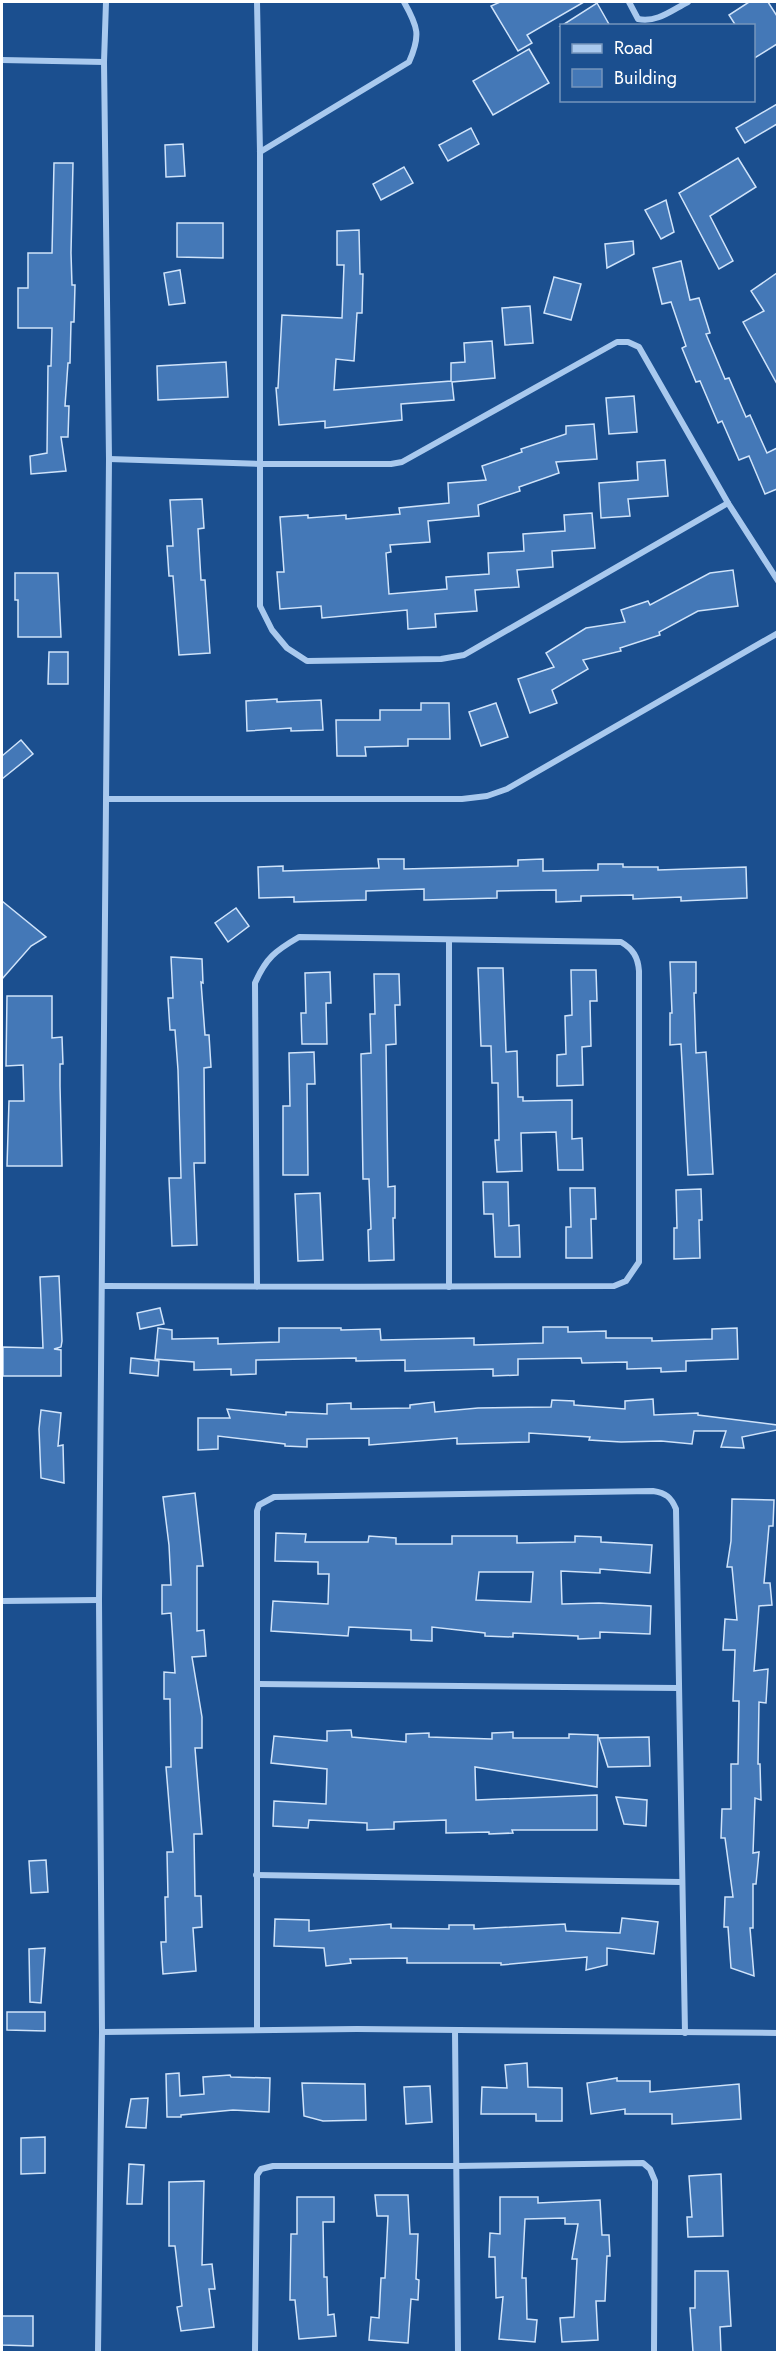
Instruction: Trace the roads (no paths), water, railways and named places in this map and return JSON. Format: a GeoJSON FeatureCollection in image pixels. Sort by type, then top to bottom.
{"type":"FeatureCollection","features":[{"type":"Feature","properties":{"kind":"street"},"geometry":{"type":"LineString","coordinates":[[98,2352],[102,2032],[99,1600],[109,459],[104,62],[106,2]]}},
{"type":"Feature","properties":{"kind":"street"},"geometry":{"type":"LineString","coordinates":[[257,2],[262,464],[260,606],[272,630],[287,648],[307,661],[441,659],[464,655],[728,503]]}},
{"type":"Feature","properties":{"kind":"street"},"geometry":{"type":"LineString","coordinates":[[260,152],[409,62],[417,42],[414,20],[404,2]]}},
{"type":"Feature","properties":{"kind":"street"},"geometry":{"type":"LineString","coordinates":[[629,2],[638,19],[645,21],[660,17],[688,2]]}},
{"type":"Feature","properties":{"kind":"street"},"geometry":{"type":"LineString","coordinates":[[2,60],[104,62]]}},
{"type":"Feature","properties":{"kind":"street"},"geometry":{"type":"LineString","coordinates":[[109,459],[262,464],[391,464],[402,462],[617,342],[628,342],[639,347],[728,503],[777,581]]}},
{"type":"Feature","properties":{"kind":"street"},"geometry":{"type":"LineString","coordinates":[[107,799],[462,799],[487,796],[507,789],[777,633]]}},
{"type":"Feature","properties":{"kind":"street"},"geometry":{"type":"LineString","coordinates":[[102,1286],[257,1287],[614,1286],[626,1281],[639,1262],[638,961],[631,948],[621,942],[299,937],[280,949],[263,964],[255,983],[257,1287]]}},
{"type":"Feature","properties":{"kind":"street"},"geometry":{"type":"LineString","coordinates":[[449,940],[449,1287]]}},
{"type":"Feature","properties":{"kind":"street"},"geometry":{"type":"LineString","coordinates":[[257,2031],[257,1511],[259,1505],[269,1498],[653,1491],[665,1493],[672,1500],[676,1509],[685,2033]]}},
{"type":"Feature","properties":{"kind":"street"},"geometry":{"type":"LineString","coordinates":[[2,1601],[99,1600]]}},
{"type":"Feature","properties":{"kind":"street"},"geometry":{"type":"LineString","coordinates":[[258,1684],[678,1688]]}},
{"type":"Feature","properties":{"kind":"street"},"geometry":{"type":"LineString","coordinates":[[256,1875],[681,1882]]}},
{"type":"Feature","properties":{"kind":"street"},"geometry":{"type":"LineString","coordinates":[[455,2031],[458,2352]]}},
{"type":"Feature","properties":{"kind":"street"},"geometry":{"type":"LineString","coordinates":[[102,2032],[777,2032]]}},
{"type":"Feature","properties":{"kind":"street"},"geometry":{"type":"LineString","coordinates":[[255,2352],[257,2175],[261,2169],[273,2166],[643,2163],[651,2169],[654,2181],[654,2352]]}}]}
